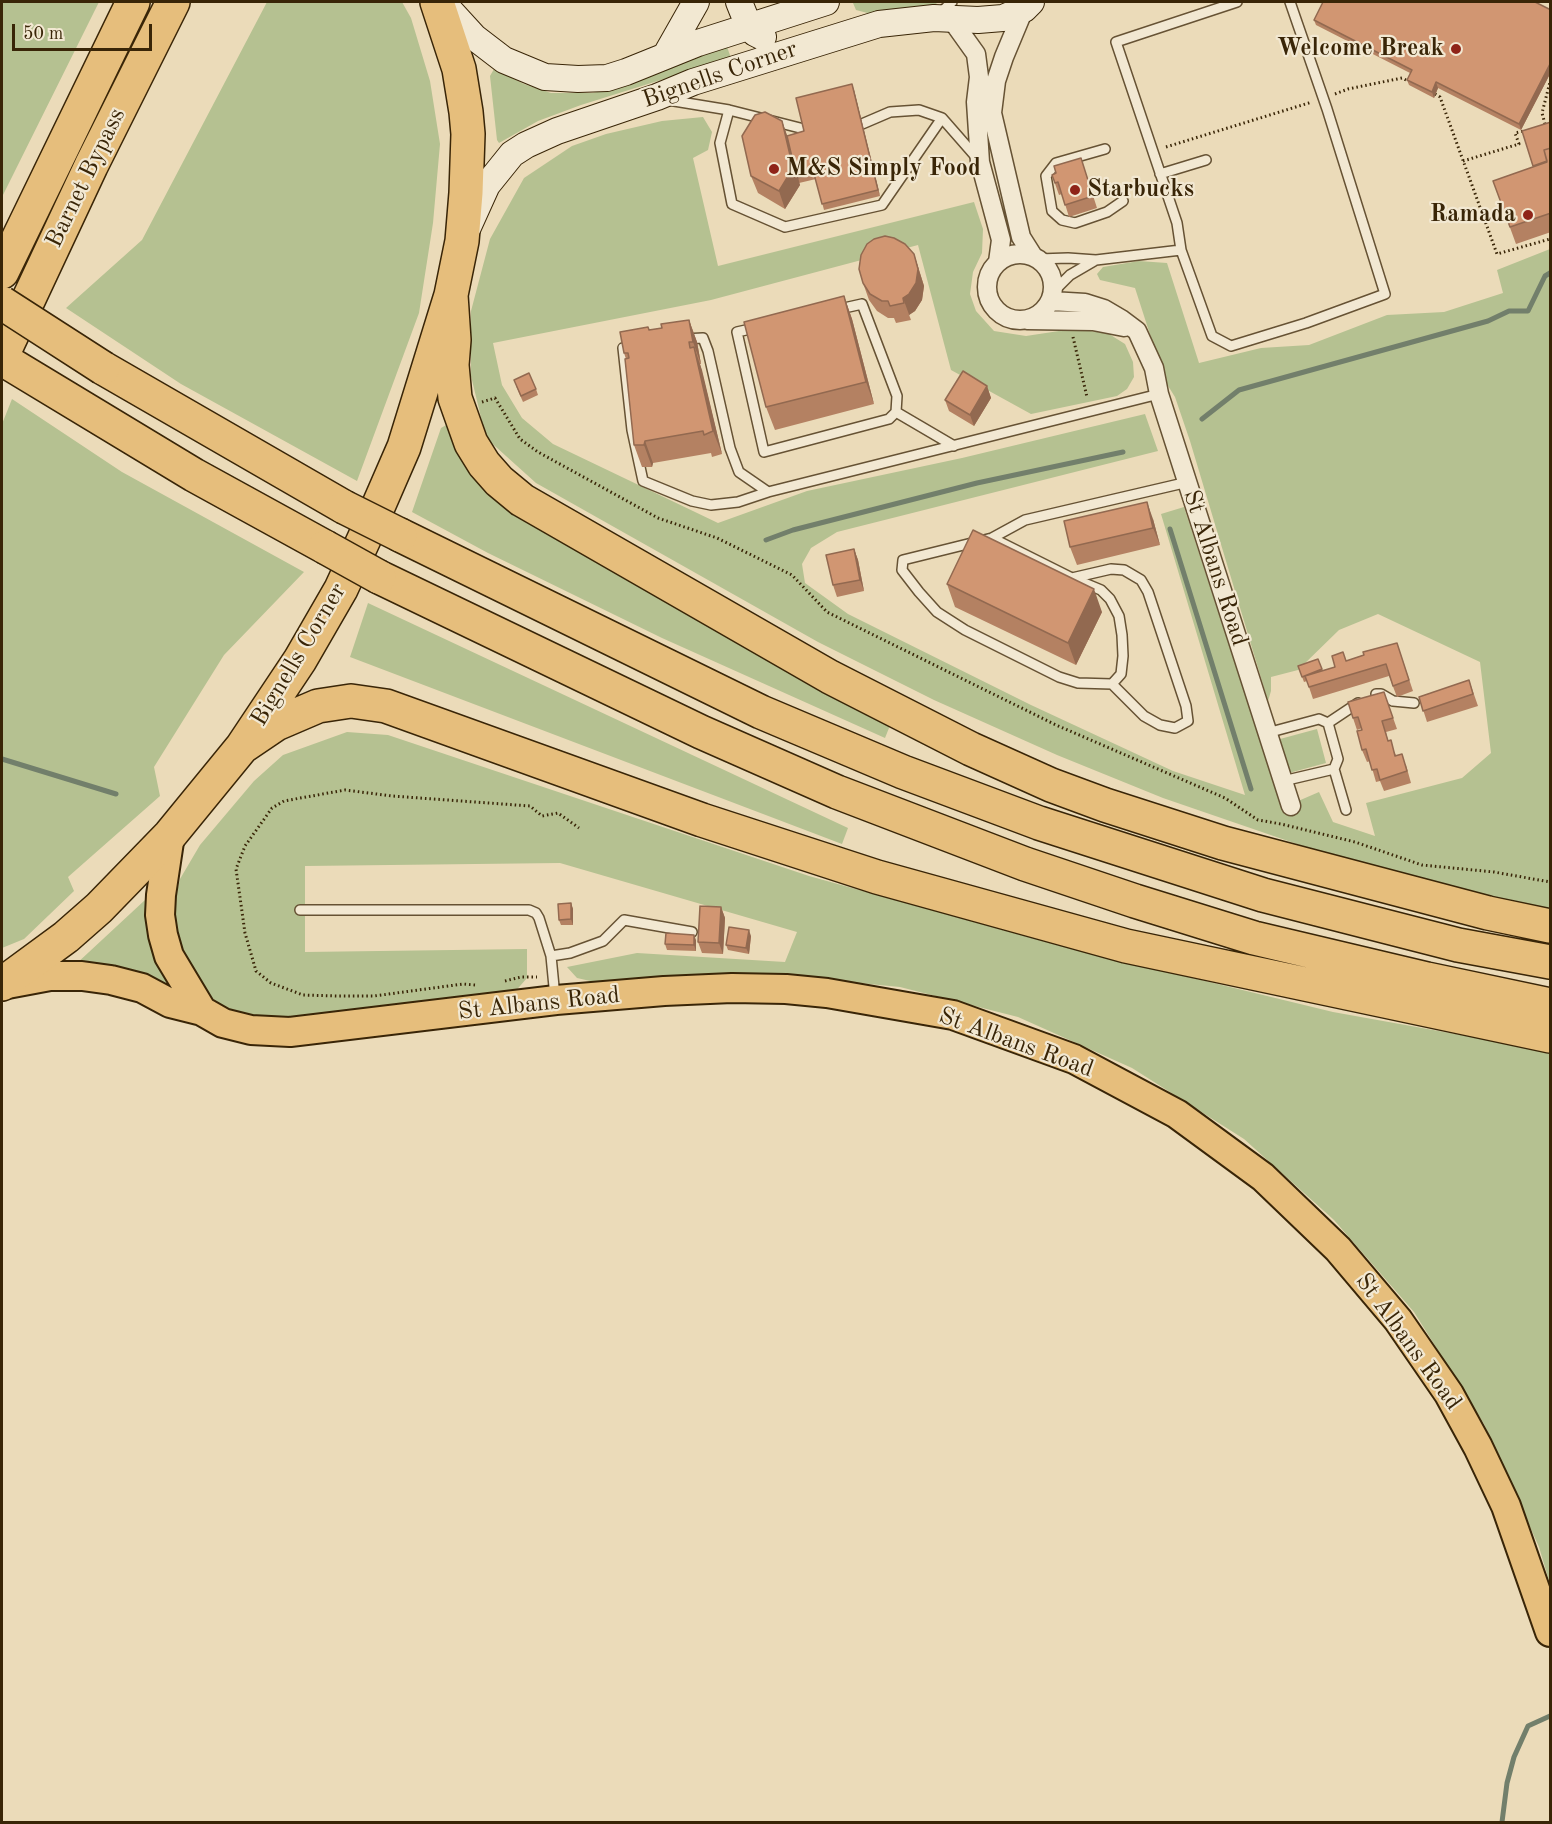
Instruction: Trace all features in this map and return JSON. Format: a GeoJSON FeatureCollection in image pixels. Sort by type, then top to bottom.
{"type":"FeatureCollection","features":[{"type":"Feature","properties":{"kind":"highway","name":"Barnet Bypass"},"geometry":{"type":"LineString","coordinates":[[2,272],[133,2]]}},
{"type":"Feature","properties":{"kind":"highway","name":"Barnet Bypass"},"geometry":{"type":"LineString","coordinates":[[2,357],[91,166],[173,2]]}},
{"type":"Feature","properties":{"kind":"highway","name":"Bignells Corner"},"geometry":{"type":"LineString","coordinates":[[2,984],[66,937],[99,908],[170,835],[242,747],[300,660],[341,589],[364,539],[404,447],[451,295],[462,241],[468,134],[466,112],[459,69],[436,2]]}},
{"type":"Feature","properties":{"kind":"highway"},"geometry":{"type":"LineString","coordinates":[[451,295],[455,398],[471,443],[484,464],[499,481],[522,500],[830,677],[971,750],[1051,785],[1105,805],[1223,843],[1488,913],[1551,926]]}},
{"type":"Feature","properties":{"kind":"highway"},"geometry":{"type":"LineString","coordinates":[[2,303],[103,368],[344,507],[760,712],[903,772],[1039,823],[1263,896],[1458,945],[1551,962]]}},
{"type":"Feature","properties":{"kind":"highway"},"geometry":{"type":"LineString","coordinates":[[2,357],[83,410],[194,475],[379,577],[701,732],[837,792],[1025,864],[1254,938],[1427,979],[1551,1005]]}},
{"type":"Feature","properties":{"kind":"highway"},"geometry":{"type":"LineString","coordinates":[[242,747],[276,724],[318,705],[351,701],[386,706],[702,820],[877,877],[1126,946],[1551,1036]]}},
{"type":"Feature","properties":{"kind":"main road"},"geometry":{"type":"LineString","coordinates":[[170,835],[161,895],[160,915],[163,935],[169,956],[202,1011]]}},
{"type":"Feature","properties":{"kind":"main road","name":"St Albans Road"},"geometry":{"type":"LineString","coordinates":[[2,984],[51,976],[102,979],[142,988],[170,1003],[202,1011],[223,1023],[251,1030],[290,1032],[555,989],[664,991],[732,987],[786,989],[827,993],[953,1015],[1074,1059],[1178,1114],[1263,1177],[1338,1249],[1398,1320],[1449,1394],[1478,1447],[1506,1506],[1551,1632]]}},
{"type":"Feature","properties":{"kind":"street","name":"Bignells Corner"},"geometry":{"type":"LineString","coordinates":[[442,2],[474,37],[495,55],[545,77],[578,79],[607,78],[666,55],[826,2]]}},
{"type":"Feature","properties":{"kind":"street"},"geometry":{"type":"LineString","coordinates":[[666,55],[696,2]]}},
{"type":"Feature","properties":{"kind":"street"},"geometry":{"type":"LineString","coordinates":[[739,2],[748,27],[755,33],[804,46]]}},
{"type":"Feature","properties":{"kind":"street","name":"Bignells Corner"},"geometry":{"type":"LineString","coordinates":[[462,241],[487,185],[512,154],[557,131],[657,97],[693,82],[879,24],[946,13],[978,20],[1003,18],[1027,5]]}},
{"type":"Feature","properties":{"kind":"street"},"geometry":{"type":"LineString","coordinates":[[1027,5],[996,81],[992,113],[1021,237],[1036,258],[1048,268],[1052,276],[1052,296],[1040,314],[1027,320]]}},
{"type":"Feature","properties":{"kind":"street"},"geometry":{"type":"LineString","coordinates":[[946,13],[976,54],[979,77],[976,102],[980,162],[1001,240],[998,262]]}},
{"type":"Feature","properties":{"kind":"street"},"geometry":{"type":"LineString","coordinates":[[1036,258],[1017,254],[1006,256],[991,271],[987,281],[987,292],[990,302],[1000,314],[1015,320],[1093,321],[1137,331]]}},
{"type":"Feature","properties":{"kind":"street"},"geometry":{"type":"LineString","coordinates":[[1052,296],[1104,309],[1137,331]]}},
{"type":"Feature","properties":{"kind":"street","name":"St Albans Road"},"geometry":{"type":"LineString","coordinates":[[1137,331],[1154,368],[1159,394],[1291,806]]}},
{"type":"Feature","properties":{"kind":"lane"},"geometry":{"type":"LineString","coordinates":[[1237,2],[1116,42],[1176,223],[1181,250],[1212,336],[1231,346],[1306,323],[1385,294],[1290,2]]}},
{"type":"Feature","properties":{"kind":"lane"},"geometry":{"type":"LineString","coordinates":[[657,97],[729,110],[804,129]]}},
{"type":"Feature","properties":{"kind":"lane"},"geometry":{"type":"LineString","coordinates":[[729,110],[720,143],[732,204],[785,227],[882,204],[942,118]]}},
{"type":"Feature","properties":{"kind":"lane"},"geometry":{"type":"LineString","coordinates":[[862,124],[891,112],[919,110],[942,118],[980,162]]}},
{"type":"Feature","properties":{"kind":"lane"},"geometry":{"type":"LineString","coordinates":[[1105,149],[1056,163],[1046,176],[1052,211],[1062,220],[1075,223],[1107,212],[1123,201]]}},
{"type":"Feature","properties":{"kind":"lane"},"geometry":{"type":"LineString","coordinates":[[1160,174],[1206,160]]}},
{"type":"Feature","properties":{"kind":"lane"},"geometry":{"type":"LineString","coordinates":[[1036,258],[1096,260],[1181,250]]}},
{"type":"Feature","properties":{"kind":"lane"},"geometry":{"type":"LineString","coordinates":[[1052,296],[1070,275],[1096,260]]}},
{"type":"Feature","properties":{"kind":"lane"},"geometry":{"type":"LineString","coordinates":[[862,304],[897,396],[897,412],[889,419],[764,452],[737,332],[862,304]]}},
{"type":"Feature","properties":{"kind":"lane"},"geometry":{"type":"LineString","coordinates":[[676,340],[703,338],[730,448],[739,472],[768,492]]}},
{"type":"Feature","properties":{"kind":"lane"},"geometry":{"type":"LineString","coordinates":[[645,345],[623,348],[632,430],[643,481],[692,501],[711,505],[738,502],[768,492],[1159,394]]}},
{"type":"Feature","properties":{"kind":"lane"},"geometry":{"type":"LineString","coordinates":[[897,412],[954,446]]}},
{"type":"Feature","properties":{"kind":"lane"},"geometry":{"type":"LineString","coordinates":[[1072,578],[1111,569],[1124,570],[1141,580],[1148,592],[1183,696],[1188,721],[1175,728],[1160,724],[1144,716],[1112,684],[1078,683],[965,630],[937,612],[902,570],[903,560],[992,538],[1025,520],[1188,482]]}},
{"type":"Feature","properties":{"kind":"lane"},"geometry":{"type":"LineString","coordinates":[[992,538],[1101,590],[1110,599],[1119,616],[1123,656],[1121,674],[1112,684]]}},
{"type":"Feature","properties":{"kind":"lane"},"geometry":{"type":"LineString","coordinates":[[1328,723],[1353,705],[1375,695],[1381,694],[1393,700],[1414,703]]}},
{"type":"Feature","properties":{"kind":"lane"},"geometry":{"type":"LineString","coordinates":[[1268,733],[1319,719],[1328,723]]}},
{"type":"Feature","properties":{"kind":"lane"},"geometry":{"type":"LineString","coordinates":[[1328,723],[1338,759],[1334,769],[1346,810]]}},
{"type":"Feature","properties":{"kind":"lane"},"geometry":{"type":"LineString","coordinates":[[1283,781],[1334,769]]}},
{"type":"Feature","properties":{"kind":"lane"},"geometry":{"type":"LineString","coordinates":[[300,910],[530,910],[539,918],[551,956],[555,989]]}},
{"type":"Feature","properties":{"kind":"lane"},"geometry":{"type":"LineString","coordinates":[[551,956],[570,953],[603,941],[624,920],[692,932]]}},
{"type":"Feature","properties":{"kind":"path"},"geometry":{"type":"LineString","coordinates":[[1153,151],[1323,99],[1348,89],[1402,78],[1410,82]]}},
{"type":"Feature","properties":{"kind":"path"},"geometry":{"type":"LineString","coordinates":[[1545,124],[1542,113],[1551,82]]}},
{"type":"Feature","properties":{"kind":"path"},"geometry":{"type":"LineString","coordinates":[[1435,94],[1440,97],[1497,254],[1551,239]]}},
{"type":"Feature","properties":{"kind":"path"},"geometry":{"type":"LineString","coordinates":[[1537,126],[1551,122]]}},
{"type":"Feature","properties":{"kind":"path"},"geometry":{"type":"LineString","coordinates":[[1463,161],[1519,144],[1515,133],[1530,129]]}},
{"type":"Feature","properties":{"kind":"path"},"geometry":{"type":"LineString","coordinates":[[1072,329],[1091,411]]}},
{"type":"Feature","properties":{"kind":"path"},"geometry":{"type":"LineString","coordinates":[[495,398],[520,439],[538,452],[658,518],[717,538],[792,575],[827,612],[1056,726],[1225,798],[1258,820],[1355,842],[1422,865],[1494,872],[1551,882]]}},
{"type":"Feature","properties":{"kind":"path"},"geometry":{"type":"LineString","coordinates":[[484,985],[463,984],[374,996],[338,996],[303,995],[271,983],[256,971],[245,933],[236,869],[245,846],[272,808],[284,801],[345,790],[392,796],[530,806],[542,816],[558,813],[579,828]]}},
{"type":"Feature","properties":{"kind":"path"},"geometry":{"type":"LineString","coordinates":[[502,981],[521,977],[555,989]]}},
{"type":"Feature","properties":{"kind":"green space"},"geometry":{"type":"Polygon","coordinates":[[[2,2],[99,2],[2,197],[2,2]]]}},
{"type":"Feature","properties":{"kind":"green space"},"geometry":{"type":"Polygon","coordinates":[[[267,2],[402,2],[411,18],[430,81],[440,144],[433,223],[419,313],[357,481],[181,384],[66,308],[142,240],[267,2]]]}},
{"type":"Feature","properties":{"kind":"green space"},"geometry":{"type":"Polygon","coordinates":[[[939,2],[934,5],[875,15],[856,10],[853,3],[939,2]]]}},
{"type":"Feature","properties":{"kind":"green space"},"geometry":{"type":"Polygon","coordinates":[[[726,44],[731,58],[581,105],[538,121],[499,143],[497,140],[490,76],[494,69],[524,84],[551,93],[592,93],[618,88],[726,44]]]}},
{"type":"Feature","properties":{"kind":"green space"},"geometry":{"type":"Polygon","coordinates":[[[703,117],[712,132],[708,150],[693,158],[718,266],[974,202],[983,229],[982,253],[973,272],[970,294],[976,311],[994,331],[1026,336],[1085,330],[1109,334],[1125,344],[1133,362],[1134,377],[1127,389],[1117,396],[1031,414],[951,370],[918,245],[711,300],[493,343],[502,385],[522,418],[553,444],[718,523],[807,491],[962,458],[1145,414],[1158,451],[837,532],[811,548],[802,564],[805,583],[848,614],[1031,705],[1173,771],[1245,795],[1161,514],[1184,507],[1282,808],[1319,792],[1333,822],[1375,836],[1366,803],[1462,778],[1491,753],[1480,662],[1378,614],[1339,630],[1298,670],[1271,677],[1268,701],[1190,441],[1175,397],[1165,381],[1135,288],[1100,280],[1097,274],[1103,267],[1139,261],[1167,263],[1199,363],[1261,348],[1309,345],[1387,315],[1444,312],[1503,293],[1497,270],[1550,249],[1550,911],[1323,853],[1163,798],[1057,755],[934,700],[818,642],[536,483],[486,438],[471,376],[471,311],[490,239],[524,178],[572,146],[606,134],[662,121],[703,117]]]}},
{"type":"Feature","properties":{"kind":"green space"},"geometry":{"type":"Polygon","coordinates":[[[12,399],[122,472],[304,572],[224,655],[154,767],[160,796],[68,877],[74,891],[24,939],[2,948],[2,424],[12,399]]]}},
{"type":"Feature","properties":{"kind":"green space"},"geometry":{"type":"Polygon","coordinates":[[[448,424],[470,465],[891,723],[885,738],[662,638],[488,553],[412,512],[441,428],[448,424]]]}},
{"type":"Feature","properties":{"kind":"green space"},"geometry":{"type":"Polygon","coordinates":[[[368,603],[848,828],[842,844],[350,657],[368,603]]]}},
{"type":"Feature","properties":{"kind":"green space"},"geometry":{"type":"Polygon","coordinates":[[[1317,729],[1326,763],[1289,773],[1280,739],[1317,729]]]}},
{"type":"Feature","properties":{"kind":"green space"},"geometry":{"type":"Polygon","coordinates":[[[347,732],[388,735],[809,876],[1057,945],[1333,1012],[1550,1051],[1550,1584],[1539,1547],[1484,1424],[1414,1312],[1334,1220],[1244,1139],[1132,1068],[1018,1017],[900,987],[776,975],[599,983],[577,978],[567,967],[637,953],[785,962],[797,932],[560,863],[305,866],[305,952],[527,949],[527,978],[513,994],[285,1021],[240,1014],[217,1003],[203,991],[169,927],[180,879],[200,845],[254,781],[283,755],[347,732]]]}},
{"type":"Feature","properties":{"kind":"green space"},"geometry":{"type":"Polygon","coordinates":[[[145,900],[149,900],[174,987],[171,991],[75,965],[145,900]]]}},
{"type":"Feature","properties":{"kind":"building","name":"Welcome Break"},"geometry":{"type":"Polygon","coordinates":[[[1323,2],[1535,2],[1551,10],[1551,62],[1519,124],[1436,82],[1432,92],[1407,80],[1412,70],[1314,20],[1323,2]]]}},
{"type":"Feature","properties":{"kind":"building"},"geometry":{"type":"Polygon","coordinates":[[[852,84],[878,190],[822,204],[814,174],[797,178],[787,136],[804,131],[796,98],[852,84]]]}},
{"type":"Feature","properties":{"kind":"building","name":"M&S Simply Food"},"geometry":{"type":"Polygon","coordinates":[[[765,112],[782,121],[793,168],[779,191],[751,176],[742,136],[755,115],[765,112]]]}},
{"type":"Feature","properties":{"kind":"building"},"geometry":{"type":"Polygon","coordinates":[[[1551,122],[1551,148],[1544,150],[1547,161],[1533,166],[1522,131],[1551,122]]]}},
{"type":"Feature","properties":{"kind":"building"},"geometry":{"type":"Polygon","coordinates":[[[1551,148],[1551,213],[1510,227],[1493,181],[1547,162],[1544,150],[1551,148]]]}},
{"type":"Feature","properties":{"kind":"building","name":"Starbucks"},"geometry":{"type":"Polygon","coordinates":[[[1081,158],[1093,196],[1065,205],[1058,182],[1055,183],[1052,175],[1056,173],[1054,166],[1081,158]]]}},
{"type":"Feature","properties":{"kind":"building"},"geometry":{"type":"Polygon","coordinates":[[[885,236],[905,244],[914,254],[918,269],[916,283],[909,294],[903,298],[904,303],[890,306],[888,301],[882,301],[870,294],[863,283],[859,269],[861,255],[867,244],[885,236]]]}},
{"type":"Feature","properties":{"kind":"building"},"geometry":{"type":"Polygon","coordinates":[[[844,296],[866,382],[766,407],[744,322],[844,296]]]}},
{"type":"Feature","properties":{"kind":"building"},"geometry":{"type":"Polygon","coordinates":[[[689,320],[693,342],[689,342],[690,348],[694,347],[713,431],[704,435],[703,431],[645,441],[644,445],[634,445],[625,359],[629,358],[628,353],[624,353],[620,332],[648,327],[649,330],[662,328],[661,324],[689,320]]]}},
{"type":"Feature","properties":{"kind":"building"},"geometry":{"type":"Polygon","coordinates":[[[963,371],[987,386],[970,415],[945,400],[963,371]]]}},
{"type":"Feature","properties":{"kind":"building"},"geometry":{"type":"Polygon","coordinates":[[[529,373],[536,389],[521,396],[514,380],[529,373]]]}},
{"type":"Feature","properties":{"kind":"building"},"geometry":{"type":"Polygon","coordinates":[[[1147,502],[1153,528],[1070,547],[1064,521],[1147,502]]]}},
{"type":"Feature","properties":{"kind":"building"},"geometry":{"type":"Polygon","coordinates":[[[973,530],[1094,589],[1068,643],[947,584],[973,530]]]}},
{"type":"Feature","properties":{"kind":"building"},"geometry":{"type":"Polygon","coordinates":[[[854,549],[860,580],[833,585],[826,555],[854,549]]]}},
{"type":"Feature","properties":{"kind":"building"},"geometry":{"type":"Polygon","coordinates":[[[1397,643],[1409,680],[1393,686],[1386,664],[1309,687],[1305,676],[1335,667],[1332,656],[1343,652],[1346,661],[1364,655],[1363,652],[1397,643]]]}},
{"type":"Feature","properties":{"kind":"building"},"geometry":{"type":"Polygon","coordinates":[[[1318,659],[1322,669],[1302,677],[1298,666],[1318,659]]]}},
{"type":"Feature","properties":{"kind":"building"},"geometry":{"type":"Polygon","coordinates":[[[1469,680],[1473,694],[1423,711],[1419,697],[1469,680]]]}},
{"type":"Feature","properties":{"kind":"building"},"geometry":{"type":"Polygon","coordinates":[[[1384,692],[1393,718],[1382,721],[1388,741],[1391,740],[1395,756],[1402,754],[1407,771],[1380,780],[1377,769],[1372,770],[1366,749],[1362,750],[1357,731],[1362,730],[1358,717],[1353,718],[1348,702],[1384,692]]]}},
{"type":"Feature","properties":{"kind":"building"},"geometry":{"type":"Polygon","coordinates":[[[571,903],[571,919],[559,920],[558,904],[571,903]]]}},
{"type":"Feature","properties":{"kind":"building"},"geometry":{"type":"Polygon","coordinates":[[[700,906],[721,907],[719,943],[698,942],[700,906]]]}},
{"type":"Feature","properties":{"kind":"building"},"geometry":{"type":"Polygon","coordinates":[[[729,927],[749,930],[746,948],[726,945],[729,927]]]}},
{"type":"Feature","properties":{"kind":"building"},"geometry":{"type":"Polygon","coordinates":[[[666,933],[694,935],[694,945],[665,944],[666,933]]]}},
{"type":"Feature","properties":{"kind":"waterway"},"geometry":{"type":"LineString","coordinates":[[1202,419],[1239,390],[1488,321],[1509,311],[1528,311],[1545,276],[1550,273]]}},
{"type":"Feature","properties":{"kind":"waterway"},"geometry":{"type":"LineString","coordinates":[[766,540],[793,530],[977,483],[1123,452]]}},
{"type":"Feature","properties":{"kind":"waterway"},"geometry":{"type":"LineString","coordinates":[[1170,529],[1251,789]]}},
{"type":"Feature","properties":{"kind":"waterway"},"geometry":{"type":"LineString","coordinates":[[2,759],[116,794]]}},
{"type":"Feature","properties":{"kind":"waterway"},"geometry":{"type":"LineString","coordinates":[[1502,1822],[1507,1783],[1514,1757],[1528,1726],[1550,1716]]}},
{"type":"Feature","properties":{"kind":"place","name":"Welcome Break"},"geometry":{"type":"Point","coordinates":[1456,49]}},
{"type":"Feature","properties":{"kind":"place","name":"M&S Simply Food"},"geometry":{"type":"Point","coordinates":[774,169]}},
{"type":"Feature","properties":{"kind":"place","name":"Starbucks"},"geometry":{"type":"Point","coordinates":[1075,190]}},
{"type":"Feature","properties":{"kind":"place","name":"Ramada"},"geometry":{"type":"Point","coordinates":[1528,215]}}]}
